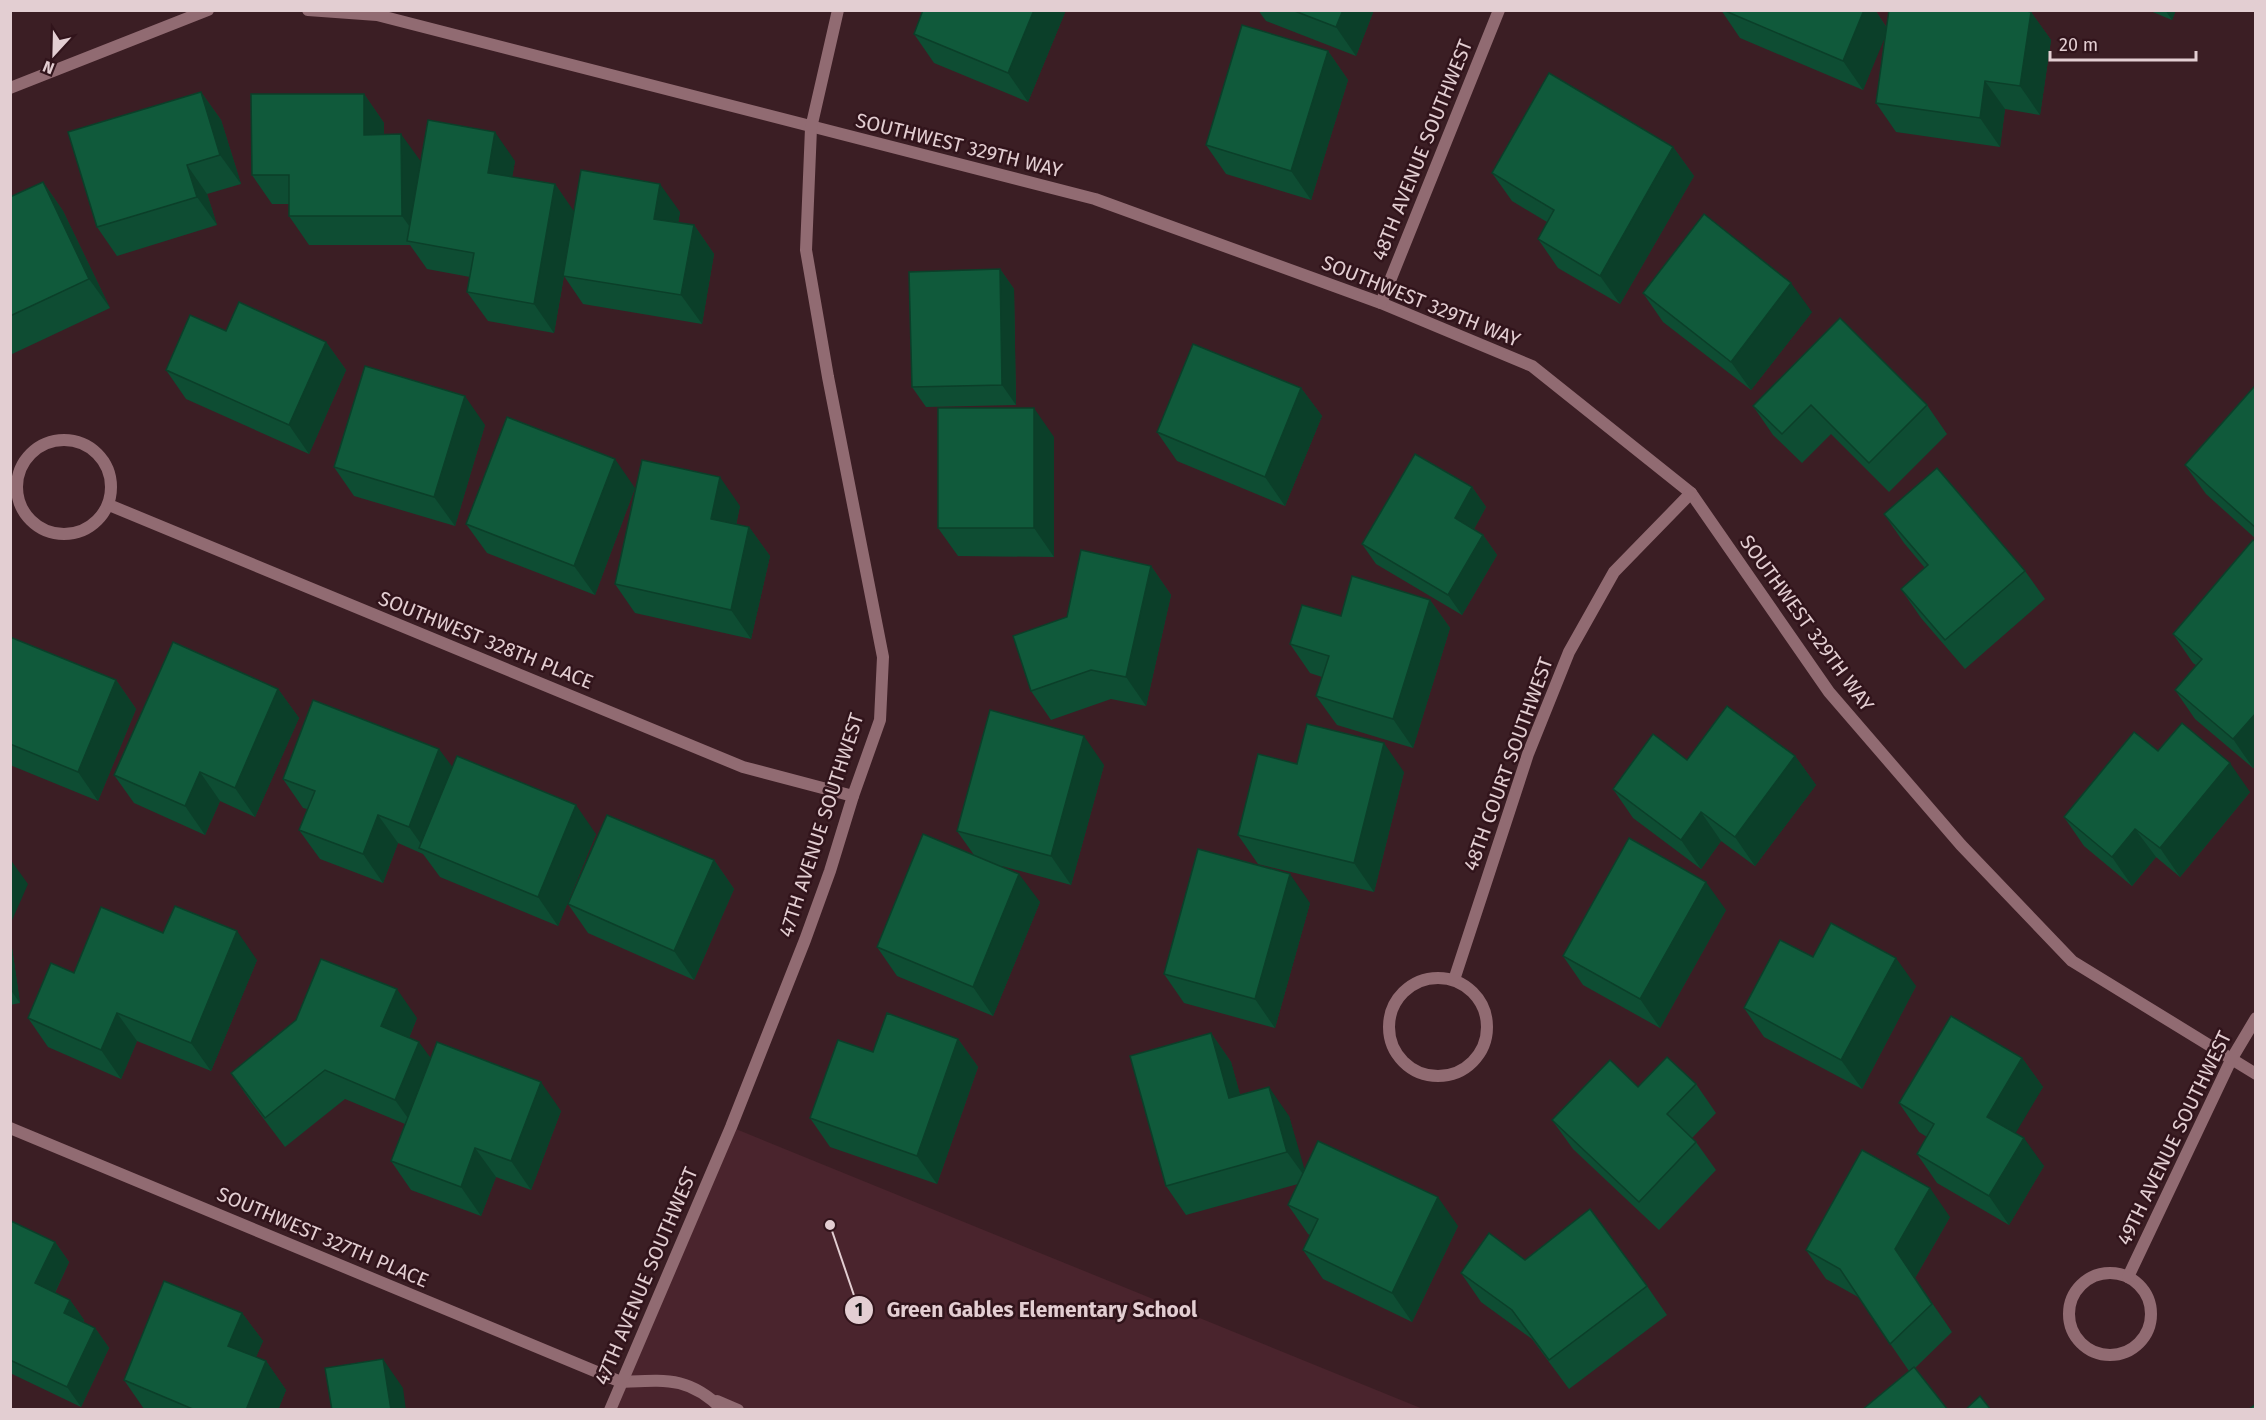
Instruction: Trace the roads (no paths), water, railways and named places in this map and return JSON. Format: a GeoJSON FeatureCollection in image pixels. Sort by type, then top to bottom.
{"type":"FeatureCollection","features":[{"type":"Feature","properties":{"kind":"street"},"geometry":{"type":"LineString","coordinates":[[10,88],[208,10]]}},
{"type":"Feature","properties":{"kind":"street","name":"SOUTHWEST 329TH WAY"},"geometry":{"type":"LineString","coordinates":[[308,10],[377,15],[1095,199],[1382,303],[1532,366],[1691,493],[1829,692],[1961,845],[2072,961],[2256,1074]]}},
{"type":"Feature","properties":{"kind":"street","name":"47TH AVENUE SOUTHWEST"},"geometry":{"type":"LineString","coordinates":[[610,1410],[735,1116],[830,871],[880,720],[883,657],[828,377],[806,250],[811,128],[838,10]]}},
{"type":"Feature","properties":{"kind":"street","name":"48TH AVENUE SOUTHWEST"},"geometry":{"type":"LineString","coordinates":[[1382,303],[1499,10]]}},
{"type":"Feature","properties":{"kind":"street"},"geometry":{"type":"LineString","coordinates":[[64,439],[82,443],[97,453],[108,469],[112,487],[108,505],[98,521],[82,531],[64,535],[46,531],[30,521],[19,506],[16,487],[19,469],[30,453],[45,443],[64,439]]}},
{"type":"Feature","properties":{"kind":"street","name":"48TH COURT SOUTHWEST"},"geometry":{"type":"LineString","coordinates":[[1454,980],[1528,754],[1569,652],[1614,572],[1691,493]]}},
{"type":"Feature","properties":{"kind":"street","name":"SOUTHWEST 328TH PLACE"},"geometry":{"type":"LineString","coordinates":[[108,505],[743,767],[853,796]]}},
{"type":"Feature","properties":{"kind":"street"},"geometry":{"type":"LineString","coordinates":[[1435,977],[1454,980],[1471,989],[1483,1005],[1488,1023],[1486,1042],[1476,1060],[1461,1071],[1442,1076],[1423,1074],[1406,1065],[1394,1049],[1389,1030],[1391,1011],[1401,994],[1416,983],[1435,977]]}},
{"type":"Feature","properties":{"kind":"street","name":"49TH AVENUE SOUTHWEST"},"geometry":{"type":"LineString","coordinates":[[2128,1276],[2231,1060],[2256,1018]]}},
{"type":"Feature","properties":{"kind":"street","name":"SOUTHWEST 327TH PLACE"},"geometry":{"type":"LineString","coordinates":[[10,1128],[621,1382]]}},
{"type":"Feature","properties":{"kind":"street","name":"49TH AVENUE SOUTHWEST"},"geometry":{"type":"LineString","coordinates":[[2112,1272],[2128,1276],[2141,1286],[2149,1300],[2151,1316],[2147,1332],[2137,1345],[2123,1353],[2108,1355],[2091,1351],[2079,1341],[2070,1327],[2068,1311],[2072,1295],[2082,1282],[2096,1274],[2112,1272]]}},
{"type":"Feature","properties":{"kind":"street"},"geometry":{"type":"LineString","coordinates":[[621,1382],[664,1380],[691,1385],[713,1399],[738,1410]]}},
{"type":"Feature","properties":{"kind":"street"},"geometry":{"type":"LineString","coordinates":[[713,1399],[723,1410]]}},
{"type":"Feature","properties":{"kind":"place","name":"Green Gables Elementary School"},"geometry":{"type":"Point","coordinates":[830,1225]}}]}
